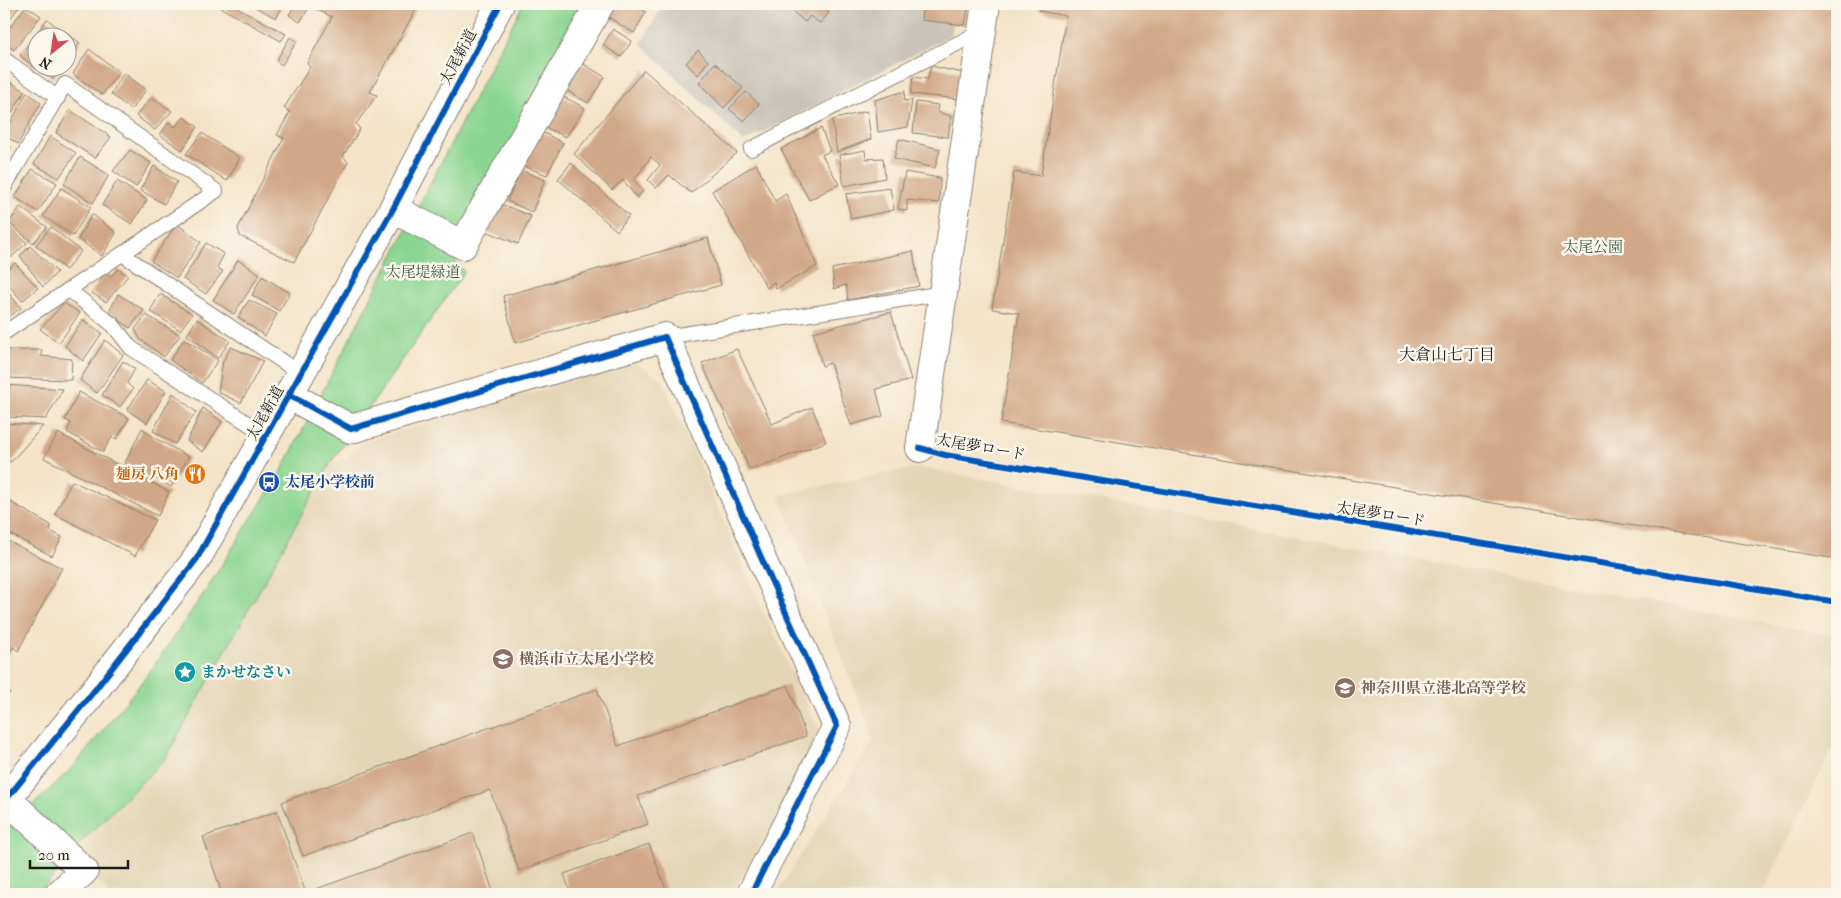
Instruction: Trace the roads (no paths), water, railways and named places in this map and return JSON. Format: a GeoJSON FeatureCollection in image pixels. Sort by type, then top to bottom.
{"type":"FeatureCollection","features":[{"type":"Feature","properties":{"kind":"street","name":"太尾新道"},"geometry":{"type":"LineString","coordinates":[[6,801],[196,560],[393,209],[500,4]]}},
{"type":"Feature","properties":{"kind":"street"},"geometry":{"type":"LineString","coordinates":[[393,209],[463,245],[600,4]]}},
{"type":"Feature","properties":{"kind":"street"},"geometry":{"type":"LineString","coordinates":[[920,448],[986,4]]}},
{"type":"Feature","properties":{"kind":"street"},"geometry":{"type":"LineString","coordinates":[[295,385],[351,429],[665,337],[766,571],[837,726],[751,894]]}},
{"type":"Feature","properties":{"kind":"street"},"geometry":{"type":"LineString","coordinates":[[6,801],[84,871],[59,894]]}},
{"type":"Feature","properties":{"kind":"lane"},"geometry":{"type":"LineString","coordinates":[[751,149],[982,31]]}},
{"type":"Feature","properties":{"kind":"lane"},"geometry":{"type":"LineString","coordinates":[[4,59],[58,98]]}},
{"type":"Feature","properties":{"kind":"lane"},"geometry":{"type":"LineString","coordinates":[[4,188],[65,84],[216,191],[4,333]]}},
{"type":"Feature","properties":{"kind":"lane"},"geometry":{"type":"LineString","coordinates":[[122,254],[295,385]]}},
{"type":"Feature","properties":{"kind":"lane"},"geometry":{"type":"LineString","coordinates":[[69,290],[113,325],[131,348],[266,436]]}},
{"type":"Feature","properties":{"kind":"lane"},"geometry":{"type":"LineString","coordinates":[[665,337],[944,293]]}},
{"type":"Feature","properties":{"kind":"place","name":"麺房 八角"},"geometry":{"type":"Point","coordinates":[195,474]}},
{"type":"Feature","properties":{"kind":"place","name":"太尾小学校前"},"geometry":{"type":"Point","coordinates":[269,482]}},
{"type":"Feature","properties":{"kind":"place","name":"横浜市立太尾小学校"},"geometry":{"type":"Point","coordinates":[503,659]}},
{"type":"Feature","properties":{"kind":"place","name":"まかせなさい"},"geometry":{"type":"Point","coordinates":[185,672]}},
{"type":"Feature","properties":{"kind":"place","name":"神奈川県立港北高等学校"},"geometry":{"type":"Point","coordinates":[1345,688]}},
{"type":"Feature","properties":{"kind":"district","name":"大倉山七丁目"},"geometry":{"type":"Point","coordinates":[1447,354]}},
{"type":"Feature","properties":{"kind":"park label","name":"太尾公園"},"geometry":{"type":"Point","coordinates":[1593,247]}},
{"type":"Feature","properties":{"kind":"park label","name":"太尾堤緑道"},"geometry":{"type":"Point","coordinates":[423,272]}}]}
